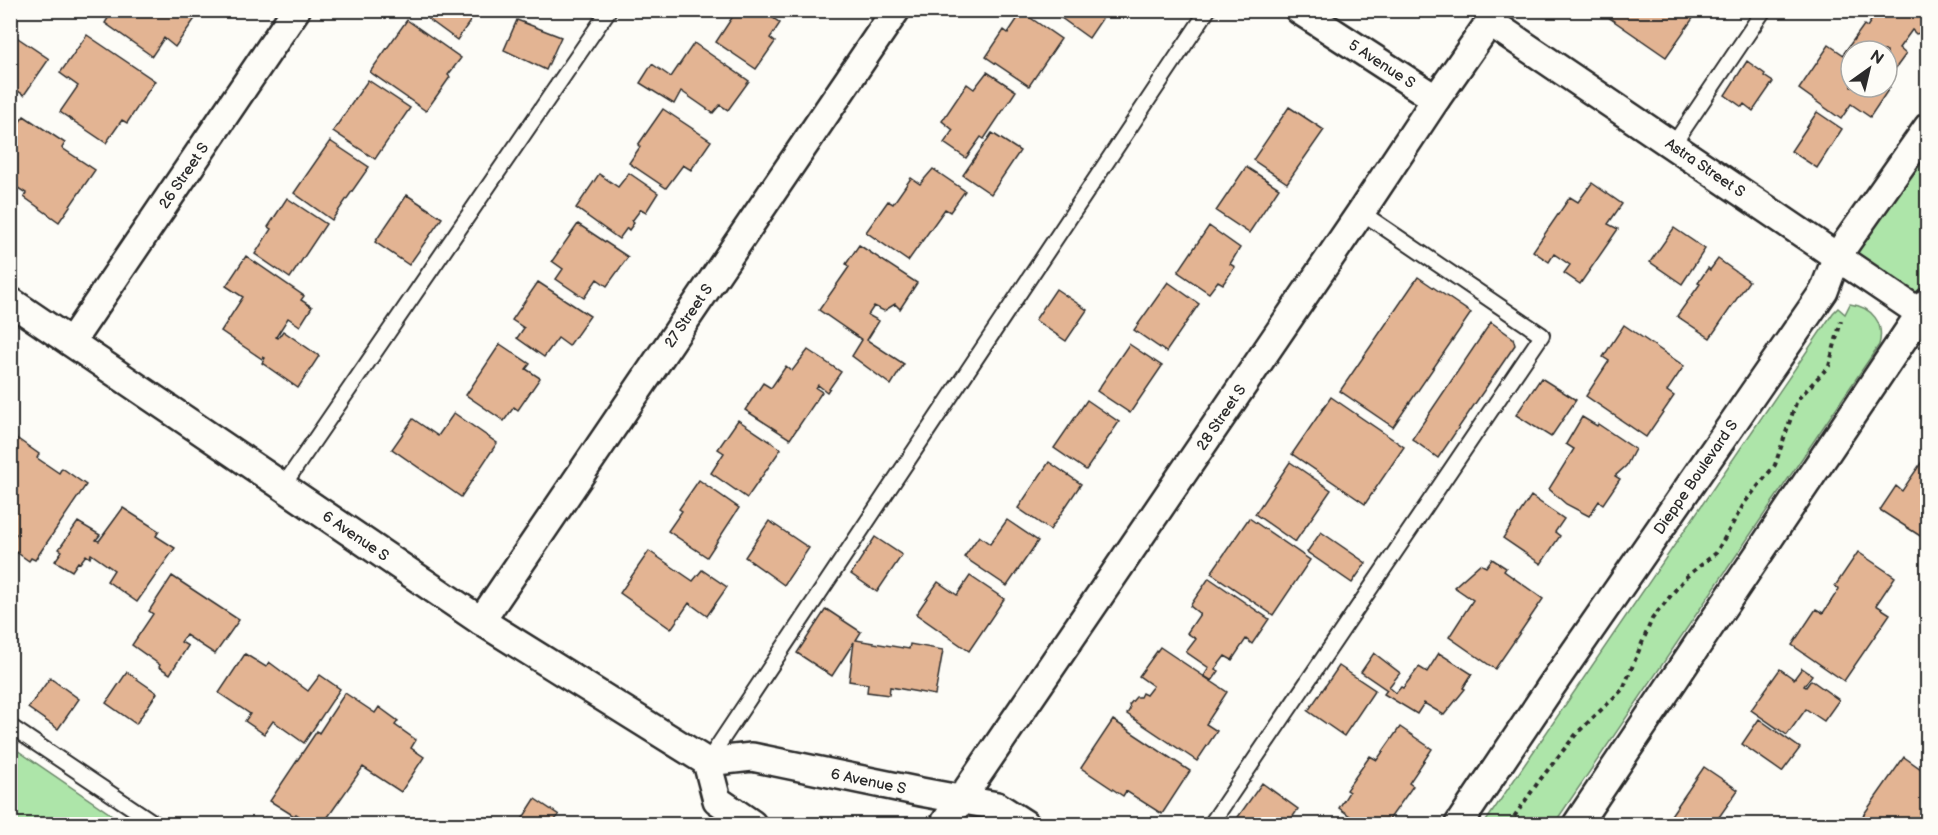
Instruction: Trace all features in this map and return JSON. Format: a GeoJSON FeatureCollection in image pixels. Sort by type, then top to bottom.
{"type":"FeatureCollection","features":[{"type":"Feature","properties":{"kind":"street","name":"26 Street S"},"geometry":{"type":"LineString","coordinates":[[71,342],[296,10]]}},
{"type":"Feature","properties":{"kind":"street","name":"27 Street S"},"geometry":{"type":"LineString","coordinates":[[481,621],[896,10]]}},
{"type":"Feature","properties":{"kind":"street","name":"5 Avenue S"},"geometry":{"type":"LineString","coordinates":[[1299,10],[1436,99]]}},
{"type":"Feature","properties":{"kind":"street","name":"28 Street S"},"geometry":{"type":"LineString","coordinates":[[944,825],[1494,16]]}},
{"type":"Feature","properties":{"kind":"street","name":"Astra Street S"},"geometry":{"type":"LineString","coordinates":[[1494,16],[1673,144],[1837,256],[1924,307]]}},
{"type":"Feature","properties":{"kind":"street","name":"Dieppe Boulevard S"},"geometry":{"type":"LineString","coordinates":[[1459,825],[1550,688],[1824,291],[1837,256],[1928,127]]}},
{"type":"Feature","properties":{"kind":"street","name":"6 Avenue S"},"geometry":{"type":"LineString","coordinates":[[10,301],[481,621],[707,762],[752,757],[921,792],[962,798],[997,806],[1025,825]]}},
{"type":"Feature","properties":{"kind":"street"},"geometry":{"type":"LineString","coordinates":[[1576,825],[1924,307]]}},
{"type":"Feature","properties":{"kind":"street"},"geometry":{"type":"LineString","coordinates":[[707,762],[717,800],[752,825]]}},
{"type":"Feature","properties":{"kind":"lane"},"geometry":{"type":"LineString","coordinates":[[283,486],[609,10]]}},
{"type":"Feature","properties":{"kind":"lane"},"geometry":{"type":"LineString","coordinates":[[707,762],[1208,10]]}},
{"type":"Feature","properties":{"kind":"lane"},"geometry":{"type":"LineString","coordinates":[[1673,144],[1764,10]]}},
{"type":"Feature","properties":{"kind":"lane"},"geometry":{"type":"LineString","coordinates":[[1211,825],[1542,335],[1361,212]]}},
{"type":"Feature","properties":{"kind":"lane"},"geometry":{"type":"LineString","coordinates":[[10,726],[156,825]]}},
{"type":"Feature","properties":{"kind":"path"},"geometry":{"type":"LineString","coordinates":[[1509,825],[1539,781],[1577,733],[1623,689],[1652,619],[1684,578],[1716,553],[1745,502],[1775,465],[1797,400],[1829,366],[1843,316]]}},
{"type":"Feature","properties":{"kind":"green space"},"geometry":{"type":"Polygon","coordinates":[[[1927,127],[1928,302],[1837,256],[1927,127]]]}},
{"type":"Feature","properties":{"kind":"green space"},"geometry":{"type":"Polygon","coordinates":[[[1850,304],[1865,309],[1875,317],[1880,330],[1879,345],[1554,824],[1484,824],[1833,313],[1838,308],[1845,314],[1850,304]]]}},
{"type":"Feature","properties":{"kind":"green space"},"geometry":{"type":"Polygon","coordinates":[[[11,746],[125,824],[11,824],[11,746]]]}},
{"type":"Feature","properties":{"kind":"building"},"geometry":{"type":"Polygon","coordinates":[[[113,10],[201,10],[175,47],[164,38],[152,56],[105,23],[113,10]]]}},
{"type":"Feature","properties":{"kind":"building"},"geometry":{"type":"Polygon","coordinates":[[[416,10],[478,10],[457,40],[416,10]]]}},
{"type":"Feature","properties":{"kind":"building"},"geometry":{"type":"Polygon","coordinates":[[[737,10],[762,10],[780,23],[770,38],[775,42],[756,69],[716,42],[737,10]]]}},
{"type":"Feature","properties":{"kind":"building"},"geometry":{"type":"Polygon","coordinates":[[[1050,10],[1108,10],[1089,38],[1050,10]]]}},
{"type":"Feature","properties":{"kind":"building"},"geometry":{"type":"Polygon","coordinates":[[[1598,10],[1691,10],[1696,14],[1666,57],[1598,10]]]}},
{"type":"Feature","properties":{"kind":"building"},"geometry":{"type":"Polygon","coordinates":[[[1881,10],[1928,10],[1928,26],[1924,32],[1916,34],[1912,30],[1899,48],[1899,39],[1854,39],[1864,25],[1867,27],[1876,13],[1878,14],[1881,10]]]}},
{"type":"Feature","properties":{"kind":"building"},"geometry":{"type":"Polygon","coordinates":[[[1022,12],[1061,39],[1029,86],[986,57],[1004,30],[1008,33],[1022,12]]]}},
{"type":"Feature","properties":{"kind":"building"},"geometry":{"type":"Polygon","coordinates":[[[407,20],[461,58],[426,111],[370,72],[407,20]]]}},
{"type":"Feature","properties":{"kind":"building"},"geometry":{"type":"Polygon","coordinates":[[[517,20],[561,37],[546,70],[504,50],[517,20]]]}},
{"type":"Feature","properties":{"kind":"building"},"geometry":{"type":"Polygon","coordinates":[[[12,34],[49,59],[24,95],[10,86],[10,37],[12,34]]]}},
{"type":"Feature","properties":{"kind":"building"},"geometry":{"type":"Polygon","coordinates":[[[87,35],[155,81],[127,123],[122,120],[106,143],[60,112],[78,86],[60,73],[87,35]]]}},
{"type":"Feature","properties":{"kind":"building"},"geometry":{"type":"Polygon","coordinates":[[[694,43],[749,81],[728,110],[720,105],[713,113],[681,91],[674,104],[640,83],[652,64],[671,77],[694,43]]]}},
{"type":"Feature","properties":{"kind":"building"},"geometry":{"type":"Polygon","coordinates":[[[1829,45],[1839,52],[1839,99],[1882,99],[1870,117],[1851,104],[1841,119],[1799,89],[1829,45]]]}},
{"type":"Feature","properties":{"kind":"building"},"geometry":{"type":"Polygon","coordinates":[[[1899,48],[1906,54],[1899,64],[1899,48]]]}},
{"type":"Feature","properties":{"kind":"building"},"geometry":{"type":"Polygon","coordinates":[[[1747,61],[1773,82],[1753,111],[1744,104],[1742,107],[1725,95],[1747,61]]]}},
{"type":"Feature","properties":{"kind":"building"},"geometry":{"type":"Polygon","coordinates":[[[987,72],[1016,91],[984,139],[981,137],[966,158],[944,143],[953,130],[942,121],[967,84],[974,89],[987,72]]]}},
{"type":"Feature","properties":{"kind":"building"},"geometry":{"type":"Polygon","coordinates":[[[368,80],[410,108],[375,159],[333,131],[368,80]]]}},
{"type":"Feature","properties":{"kind":"building"},"geometry":{"type":"Polygon","coordinates":[[[1289,107],[1324,130],[1287,183],[1253,160],[1289,107]]]}},
{"type":"Feature","properties":{"kind":"building"},"geometry":{"type":"Polygon","coordinates":[[[663,109],[711,141],[691,170],[683,165],[666,188],[629,163],[640,147],[638,145],[663,109]]]}},
{"type":"Feature","properties":{"kind":"building"},"geometry":{"type":"Polygon","coordinates":[[[1817,112],[1842,129],[1817,168],[1791,151],[1817,112]]]}},
{"type":"Feature","properties":{"kind":"building"},"geometry":{"type":"Polygon","coordinates":[[[24,116],[65,143],[62,148],[95,170],[59,222],[24,197],[26,193],[10,183],[10,135],[24,116]]]}},
{"type":"Feature","properties":{"kind":"building"},"geometry":{"type":"Polygon","coordinates":[[[992,133],[1020,151],[991,194],[963,175],[992,133]]]}},
{"type":"Feature","properties":{"kind":"building"},"geometry":{"type":"Polygon","coordinates":[[[330,141],[369,167],[332,220],[294,193],[330,141]]]}},
{"type":"Feature","properties":{"kind":"building"},"geometry":{"type":"Polygon","coordinates":[[[1246,167],[1279,188],[1249,233],[1216,211],[1246,167]]]}},
{"type":"Feature","properties":{"kind":"building"},"geometry":{"type":"Polygon","coordinates":[[[933,169],[965,191],[950,212],[945,209],[908,261],[866,232],[888,201],[893,204],[911,178],[920,184],[933,169]]]}},
{"type":"Feature","properties":{"kind":"building"},"geometry":{"type":"Polygon","coordinates":[[[629,173],[658,193],[646,212],[641,209],[632,221],[634,223],[629,230],[627,228],[619,239],[576,208],[599,174],[618,187],[629,173]]]}},
{"type":"Feature","properties":{"kind":"building"},"geometry":{"type":"Polygon","coordinates":[[[1592,183],[1622,204],[1608,224],[1618,229],[1580,284],[1564,273],[1570,265],[1554,254],[1549,262],[1533,251],[1570,197],[1578,202],[1592,183]]]}},
{"type":"Feature","properties":{"kind":"building"},"geometry":{"type":"Polygon","coordinates":[[[407,195],[442,218],[409,265],[375,242],[407,195]]]}},
{"type":"Feature","properties":{"kind":"building"},"geometry":{"type":"Polygon","coordinates":[[[287,198],[326,224],[290,278],[255,254],[271,229],[268,227],[287,198]]]}},
{"type":"Feature","properties":{"kind":"building"},"geometry":{"type":"Polygon","coordinates":[[[578,224],[628,257],[607,286],[597,279],[584,298],[556,279],[563,269],[552,261],[578,224]]]}},
{"type":"Feature","properties":{"kind":"building"},"geometry":{"type":"Polygon","coordinates":[[[1209,226],[1240,248],[1230,264],[1235,267],[1223,284],[1218,281],[1209,293],[1178,272],[1209,226]]]}},
{"type":"Feature","properties":{"kind":"building"},"geometry":{"type":"Polygon","coordinates":[[[1674,228],[1705,249],[1682,284],[1650,262],[1674,228]]]}},
{"type":"Feature","properties":{"kind":"building"},"geometry":{"type":"Polygon","coordinates":[[[859,245],[917,283],[900,309],[895,304],[884,311],[874,306],[868,315],[879,321],[867,340],[904,364],[891,385],[852,356],[862,340],[819,310],[849,267],[846,264],[859,245]]]}},
{"type":"Feature","properties":{"kind":"building"},"geometry":{"type":"Polygon","coordinates":[[[246,256],[304,296],[301,300],[312,307],[300,326],[288,318],[276,337],[278,338],[283,331],[319,356],[298,388],[262,363],[265,358],[262,359],[221,331],[243,297],[226,286],[246,256]]]}},
{"type":"Feature","properties":{"kind":"building"},"geometry":{"type":"Polygon","coordinates":[[[1718,259],[1749,281],[1710,338],[1677,316],[1700,284],[1698,283],[1708,268],[1710,270],[1718,259]]]}},
{"type":"Feature","properties":{"kind":"building"},"geometry":{"type":"Polygon","coordinates":[[[1418,277],[1471,313],[1393,427],[1340,391],[1418,277]]]}},
{"type":"Feature","properties":{"kind":"building"},"geometry":{"type":"Polygon","coordinates":[[[538,282],[590,316],[569,346],[558,338],[544,357],[517,338],[524,328],[512,320],[538,282]]]}},
{"type":"Feature","properties":{"kind":"building"},"geometry":{"type":"Polygon","coordinates":[[[1168,282],[1199,304],[1166,352],[1134,330],[1168,282]]]}},
{"type":"Feature","properties":{"kind":"building"},"geometry":{"type":"Polygon","coordinates":[[[1056,289],[1087,310],[1066,341],[1035,320],[1056,289]]]}},
{"type":"Feature","properties":{"kind":"building"},"geometry":{"type":"Polygon","coordinates":[[[1491,322],[1513,338],[1515,345],[1438,458],[1412,439],[1491,322]]]}},
{"type":"Feature","properties":{"kind":"building"},"geometry":{"type":"Polygon","coordinates":[[[1624,325],[1684,366],[1667,391],[1674,396],[1646,437],[1586,396],[1609,361],[1603,357],[1624,325]]]}},
{"type":"Feature","properties":{"kind":"building"},"geometry":{"type":"Polygon","coordinates":[[[500,344],[530,364],[526,369],[540,378],[518,410],[514,407],[504,421],[466,395],[500,344]]]}},
{"type":"Feature","properties":{"kind":"building"},"geometry":{"type":"Polygon","coordinates":[[[1129,344],[1162,366],[1130,413],[1097,391],[1129,344]]]}},
{"type":"Feature","properties":{"kind":"building"},"geometry":{"type":"Polygon","coordinates":[[[808,350],[841,372],[827,392],[818,385],[816,388],[822,392],[790,439],[745,410],[763,383],[771,388],[786,366],[792,371],[808,350]]]}},
{"type":"Feature","properties":{"kind":"building"},"geometry":{"type":"Polygon","coordinates":[[[1541,378],[1576,400],[1551,437],[1516,415],[1541,378]]]}},
{"type":"Feature","properties":{"kind":"building"},"geometry":{"type":"Polygon","coordinates":[[[1331,397],[1404,447],[1365,504],[1292,454],[1331,397]]]}},
{"type":"Feature","properties":{"kind":"building"},"geometry":{"type":"Polygon","coordinates":[[[1087,400],[1119,422],[1086,470],[1054,448],[1087,400]]]}},
{"type":"Feature","properties":{"kind":"building"},"geometry":{"type":"Polygon","coordinates":[[[454,413],[497,443],[461,497],[392,449],[413,419],[438,436],[454,413]]]}},
{"type":"Feature","properties":{"kind":"building"},"geometry":{"type":"Polygon","coordinates":[[[1582,417],[1597,426],[1598,424],[1635,449],[1626,466],[1615,476],[1620,479],[1603,504],[1599,501],[1589,516],[1566,504],[1549,489],[1574,449],[1566,444],[1582,417]]]}},
{"type":"Feature","properties":{"kind":"building"},"geometry":{"type":"Polygon","coordinates":[[[738,420],[781,449],[747,498],[711,473],[724,453],[718,449],[738,420]]]}},
{"type":"Feature","properties":{"kind":"building"},"geometry":{"type":"Polygon","coordinates":[[[15,437],[39,454],[37,458],[59,473],[62,468],[86,485],[35,560],[31,558],[29,561],[12,549],[14,546],[10,543],[16,534],[10,531],[10,510],[16,502],[10,498],[10,485],[15,479],[10,476],[10,444],[15,437]]]}},
{"type":"Feature","properties":{"kind":"building"},"geometry":{"type":"Polygon","coordinates":[[[1923,460],[1928,464],[1928,541],[1880,510],[1896,486],[1902,491],[1923,460]]]}},
{"type":"Feature","properties":{"kind":"building"},"geometry":{"type":"Polygon","coordinates":[[[1049,462],[1081,484],[1050,530],[1018,508],[1049,462]]]}},
{"type":"Feature","properties":{"kind":"building"},"geometry":{"type":"Polygon","coordinates":[[[1290,462],[1331,490],[1295,542],[1255,514],[1290,462]]]}},
{"type":"Feature","properties":{"kind":"building"},"geometry":{"type":"Polygon","coordinates":[[[699,480],[739,508],[707,557],[668,531],[682,511],[679,509],[699,480]]]}},
{"type":"Feature","properties":{"kind":"building"},"geometry":{"type":"Polygon","coordinates":[[[1531,496],[1564,519],[1555,532],[1560,536],[1541,564],[1503,538],[1531,496]]]}},
{"type":"Feature","properties":{"kind":"building"},"geometry":{"type":"Polygon","coordinates":[[[123,508],[159,531],[156,536],[175,548],[137,602],[107,581],[114,570],[91,554],[90,558],[86,555],[80,563],[78,562],[72,571],[55,561],[62,551],[59,549],[78,522],[100,535],[96,540],[99,541],[123,508]]]}},
{"type":"Feature","properties":{"kind":"building"},"geometry":{"type":"Polygon","coordinates":[[[1249,518],[1310,560],[1273,615],[1211,573],[1249,518]]]}},
{"type":"Feature","properties":{"kind":"building"},"geometry":{"type":"Polygon","coordinates":[[[1007,520],[1038,541],[1007,586],[964,557],[979,536],[990,544],[1007,520]]]}},
{"type":"Feature","properties":{"kind":"building"},"geometry":{"type":"Polygon","coordinates":[[[769,521],[809,548],[784,585],[745,557],[769,521]]]}},
{"type":"Feature","properties":{"kind":"building"},"geometry":{"type":"Polygon","coordinates":[[[1321,532],[1366,563],[1352,583],[1307,552],[1321,532]]]}},
{"type":"Feature","properties":{"kind":"building"},"geometry":{"type":"Polygon","coordinates":[[[875,537],[902,555],[877,592],[851,574],[875,537]]]}},
{"type":"Feature","properties":{"kind":"building"},"geometry":{"type":"Polygon","coordinates":[[[649,551],[693,581],[702,570],[727,587],[707,616],[689,603],[671,629],[620,593],[649,551]]]}},
{"type":"Feature","properties":{"kind":"building"},"geometry":{"type":"Polygon","coordinates":[[[1858,552],[1895,577],[1876,605],[1890,614],[1844,681],[1792,645],[1816,609],[1823,613],[1839,589],[1835,586],[1858,552]]]}},
{"type":"Feature","properties":{"kind":"building"},"geometry":{"type":"Polygon","coordinates":[[[1492,559],[1506,568],[1504,571],[1543,599],[1495,669],[1449,637],[1473,600],[1454,587],[1480,564],[1486,567],[1492,559]]]}},
{"type":"Feature","properties":{"kind":"building"},"geometry":{"type":"Polygon","coordinates":[[[172,576],[239,620],[215,654],[186,635],[181,642],[188,646],[170,674],[132,645],[153,614],[149,611],[172,576]]]}},
{"type":"Feature","properties":{"kind":"building"},"geometry":{"type":"Polygon","coordinates":[[[970,576],[1004,599],[969,651],[916,614],[938,582],[957,595],[970,576]]]}},
{"type":"Feature","properties":{"kind":"building"},"geometry":{"type":"Polygon","coordinates":[[[1209,578],[1269,619],[1252,644],[1246,639],[1232,660],[1225,656],[1215,669],[1219,671],[1212,681],[1204,676],[1209,668],[1186,652],[1196,639],[1187,633],[1200,614],[1190,606],[1209,578]]]}},
{"type":"Feature","properties":{"kind":"building"},"geometry":{"type":"Polygon","coordinates":[[[826,609],[861,632],[856,640],[909,649],[910,644],[943,650],[935,695],[890,687],[889,695],[867,692],[868,684],[849,681],[854,642],[832,676],[797,653],[826,609]]]}},
{"type":"Feature","properties":{"kind":"building"},"geometry":{"type":"Polygon","coordinates":[[[1160,647],[1227,692],[1206,724],[1217,731],[1197,761],[1127,714],[1130,709],[1129,705],[1136,697],[1140,697],[1142,693],[1146,695],[1153,686],[1139,676],[1160,647]]]}},
{"type":"Feature","properties":{"kind":"building"},"geometry":{"type":"Polygon","coordinates":[[[1374,653],[1400,673],[1389,687],[1396,693],[1401,687],[1403,688],[1419,667],[1427,672],[1439,653],[1472,674],[1463,688],[1465,689],[1444,715],[1424,703],[1417,714],[1384,694],[1387,690],[1361,672],[1374,653]]]}},
{"type":"Feature","properties":{"kind":"building"},"geometry":{"type":"Polygon","coordinates":[[[245,654],[266,667],[269,662],[308,691],[320,675],[340,689],[304,743],[273,721],[264,734],[245,721],[250,714],[219,693],[245,654]]]}},
{"type":"Feature","properties":{"kind":"building"},"geometry":{"type":"Polygon","coordinates":[[[1339,666],[1375,690],[1344,736],[1308,711],[1339,666]]]}},
{"type":"Feature","properties":{"kind":"building"},"geometry":{"type":"Polygon","coordinates":[[[1802,668],[1812,675],[1804,686],[1806,687],[1811,680],[1839,700],[1824,721],[1806,709],[1787,735],[1751,710],[1780,669],[1794,679],[1802,668]]]}},
{"type":"Feature","properties":{"kind":"building"},"geometry":{"type":"Polygon","coordinates":[[[127,672],[157,693],[136,724],[106,703],[127,672]]]}},
{"type":"Feature","properties":{"kind":"building"},"geometry":{"type":"Polygon","coordinates":[[[50,678],[79,699],[58,729],[28,708],[50,678]]]}},
{"type":"Feature","properties":{"kind":"building"},"geometry":{"type":"Polygon","coordinates":[[[345,693],[375,713],[379,707],[398,721],[395,725],[416,740],[411,748],[424,757],[401,792],[363,767],[323,824],[311,824],[270,801],[345,693]]]}},
{"type":"Feature","properties":{"kind":"building"},"geometry":{"type":"Polygon","coordinates":[[[1759,719],[1800,748],[1782,772],[1742,744],[1759,719]]]}},
{"type":"Feature","properties":{"kind":"building"},"geometry":{"type":"Polygon","coordinates":[[[1113,720],[1190,771],[1162,814],[1126,791],[1123,796],[1081,768],[1113,720]]]}},
{"type":"Feature","properties":{"kind":"building"},"geometry":{"type":"Polygon","coordinates":[[[1400,727],[1432,749],[1409,783],[1413,786],[1386,824],[1361,824],[1339,808],[1349,792],[1346,790],[1370,756],[1377,760],[1400,727]]]}},
{"type":"Feature","properties":{"kind":"building"},"geometry":{"type":"Polygon","coordinates":[[[1904,757],[1928,774],[1928,824],[1857,824],[1904,757]]]}},
{"type":"Feature","properties":{"kind":"building"},"geometry":{"type":"Polygon","coordinates":[[[1704,767],[1738,790],[1719,817],[1729,824],[1665,824],[1704,767]]]}},
{"type":"Feature","properties":{"kind":"building"},"geometry":{"type":"Polygon","coordinates":[[[1262,783],[1298,809],[1288,824],[1233,824],[1262,783]]]}},
{"type":"Feature","properties":{"kind":"building"},"geometry":{"type":"Polygon","coordinates":[[[535,799],[559,815],[554,821],[559,824],[519,824],[535,799]]]}}]}
